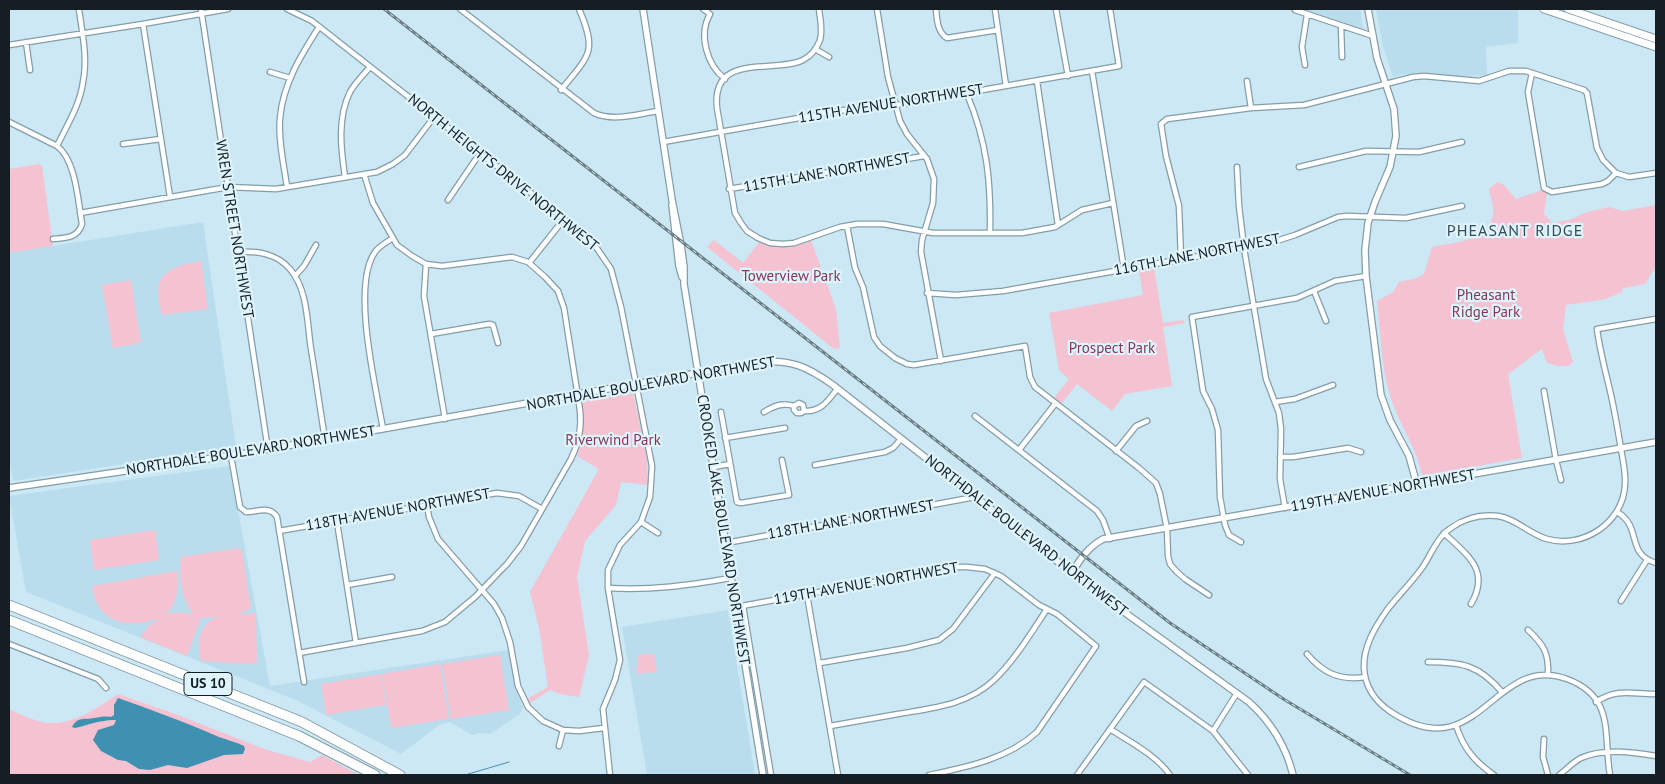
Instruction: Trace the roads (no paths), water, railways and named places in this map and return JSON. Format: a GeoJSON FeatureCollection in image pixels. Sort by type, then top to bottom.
{"type":"FeatureCollection","features":[{"type":"Feature","properties":{"kind":"highway","name":"US 10"},"geometry":{"type":"LineString","coordinates":[[9,605],[302,722],[400,775]]}},
{"type":"Feature","properties":{"kind":"highway","name":"US 10"},"geometry":{"type":"LineString","coordinates":[[9,620],[299,736],[375,775]]}},
{"type":"Feature","properties":{"kind":"main road"},"geometry":{"type":"LineString","coordinates":[[1544,9],[1656,48]]}},
{"type":"Feature","properties":{"kind":"main road"},"geometry":{"type":"LineString","coordinates":[[1568,9],[1656,39]]}},
{"type":"Feature","properties":{"kind":"street"},"geometry":{"type":"LineString","coordinates":[[57,146],[76,106],[84,82],[85,53],[79,9]]}},
{"type":"Feature","properties":{"kind":"street"},"geometry":{"type":"LineString","coordinates":[[9,44],[144,24],[201,11],[228,9]]}},
{"type":"Feature","properties":{"kind":"street","name":"NORTH HEIGHTS DRIVE NORTHWEST"},"geometry":{"type":"LineString","coordinates":[[287,9],[312,21],[594,244],[611,269],[621,306],[635,386],[650,454],[652,478],[650,497],[641,522]]}},
{"type":"Feature","properties":{"kind":"street"},"geometry":{"type":"LineString","coordinates":[[460,9],[588,110],[604,117],[617,117],[658,110]]}},
{"type":"Feature","properties":{"kind":"street"},"geometry":{"type":"LineString","coordinates":[[561,90],[584,61],[590,50],[590,38],[579,9]]}},
{"type":"Feature","properties":{"kind":"street","name":"CROOKED LAKE BOULEVARD NORTHWEST"},"geometry":{"type":"LineString","coordinates":[[643,9],[672,200],[671,213],[679,266],[684,284],[731,578],[739,607],[764,775]]}},
{"type":"Feature","properties":{"kind":"street"},"geometry":{"type":"LineString","coordinates":[[703,9],[710,14]]}},
{"type":"Feature","properties":{"kind":"street"},"geometry":{"type":"LineString","coordinates":[[714,9],[710,14],[705,30],[708,57],[716,71],[725,79]]}},
{"type":"Feature","properties":{"kind":"street"},"geometry":{"type":"LineString","coordinates":[[819,9],[821,34],[815,49],[801,61],[742,68],[731,73],[725,79],[716,97],[733,209],[740,223],[747,231],[762,240],[778,244],[790,243],[847,226],[883,224],[924,232],[1022,233],[1058,226],[1082,210],[1113,204]]}},
{"type":"Feature","properties":{"kind":"street"},"geometry":{"type":"LineString","coordinates":[[877,9],[888,76],[901,124],[924,156],[933,175],[933,203],[924,232],[921,252],[941,361]]}},
{"type":"Feature","properties":{"kind":"street"},"geometry":{"type":"LineString","coordinates":[[936,9],[939,28],[943,36],[949,38],[998,30]]}},
{"type":"Feature","properties":{"kind":"street"},"geometry":{"type":"LineString","coordinates":[[995,9],[1006,86]]}},
{"type":"Feature","properties":{"kind":"street"},"geometry":{"type":"LineString","coordinates":[[1056,9],[1068,76]]}},
{"type":"Feature","properties":{"kind":"street","name":"115TH AVENUE NORTHWEST"},"geometry":{"type":"LineString","coordinates":[[663,142],[873,105],[897,105],[967,94],[1119,66],[1110,9]]}},
{"type":"Feature","properties":{"kind":"street"},"geometry":{"type":"LineString","coordinates":[[1368,9],[1376,58],[1395,114],[1396,136],[1388,173],[1370,217],[1366,241],[1366,276],[1381,395],[1387,413],[1409,456],[1417,485]]}},
{"type":"Feature","properties":{"kind":"street"},"geometry":{"type":"LineString","coordinates":[[1296,10],[1306,15],[1373,36]]}},
{"type":"Feature","properties":{"kind":"street","name":"WREN STREET NORTHWEST"},"geometry":{"type":"LineString","coordinates":[[201,11],[268,450]]}},
{"type":"Feature","properties":{"kind":"street"},"geometry":{"type":"LineString","coordinates":[[1305,65],[1302,47],[1306,15]]}},
{"type":"Feature","properties":{"kind":"street"},"geometry":{"type":"LineString","coordinates":[[144,24],[170,197]]}},
{"type":"Feature","properties":{"kind":"street"},"geometry":{"type":"LineString","coordinates":[[1341,26],[1342,57]]}},
{"type":"Feature","properties":{"kind":"street"},"geometry":{"type":"LineString","coordinates":[[287,187],[280,140],[280,118],[286,88],[298,60],[319,27]]}},
{"type":"Feature","properties":{"kind":"street"},"geometry":{"type":"LineString","coordinates":[[26,42],[30,70]]}},
{"type":"Feature","properties":{"kind":"street"},"geometry":{"type":"LineString","coordinates":[[815,49],[829,57]]}},
{"type":"Feature","properties":{"kind":"street"},"geometry":{"type":"LineString","coordinates":[[345,178],[341,137],[344,111],[350,91],[370,67]]}},
{"type":"Feature","properties":{"kind":"street"},"geometry":{"type":"LineString","coordinates":[[1092,71],[1124,270]]}},
{"type":"Feature","properties":{"kind":"street"},"geometry":{"type":"LineString","coordinates":[[1181,258],[1179,206],[1166,156],[1161,124],[1167,119],[1220,111],[1304,105],[1404,79],[1424,76],[1479,81],[1509,72],[1526,71],[1584,90],[1588,97],[1597,148],[1603,160],[1616,173],[1630,177],[1656,173]]}},
{"type":"Feature","properties":{"kind":"street"},"geometry":{"type":"LineString","coordinates":[[270,72],[290,78]]}},
{"type":"Feature","properties":{"kind":"street"},"geometry":{"type":"LineString","coordinates":[[1532,73],[1528,92],[1544,188],[1552,192],[1602,184],[1616,173]]}},
{"type":"Feature","properties":{"kind":"street"},"geometry":{"type":"LineString","coordinates":[[1036,81],[1058,226]]}},
{"type":"Feature","properties":{"kind":"street"},"geometry":{"type":"LineString","coordinates":[[1247,81],[1251,108]]}},
{"type":"Feature","properties":{"kind":"street"},"geometry":{"type":"LineString","coordinates":[[967,94],[977,119],[987,162],[991,197],[990,232]]}},
{"type":"Feature","properties":{"kind":"street"},"geometry":{"type":"LineString","coordinates":[[80,213],[228,187],[266,189],[287,187],[377,172],[405,155],[434,117]]}},
{"type":"Feature","properties":{"kind":"street"},"geometry":{"type":"LineString","coordinates":[[9,122],[57,146],[67,156],[72,167],[82,224],[77,234],[68,238],[53,239]]}},
{"type":"Feature","properties":{"kind":"street"},"geometry":{"type":"LineString","coordinates":[[123,144],[161,140]]}},
{"type":"Feature","properties":{"kind":"street"},"geometry":{"type":"LineString","coordinates":[[1299,167],[1366,151],[1426,152],[1462,142]]}},
{"type":"Feature","properties":{"kind":"street"},"geometry":{"type":"LineString","coordinates":[[448,200],[480,154]]}},
{"type":"Feature","properties":{"kind":"street","name":"115TH LANE NORTHWEST"},"geometry":{"type":"LineString","coordinates":[[729,189],[924,156]]}},
{"type":"Feature","properties":{"kind":"street"},"geometry":{"type":"LineString","coordinates":[[1237,167],[1244,248],[1266,379],[1279,413],[1281,429],[1280,478],[1286,508]]}},
{"type":"Feature","properties":{"kind":"street"},"geometry":{"type":"LineString","coordinates":[[299,653],[422,631],[446,622],[482,590],[521,546],[576,448],[581,426],[564,308],[558,290],[529,263],[512,257],[442,266],[426,264],[412,256],[397,245],[373,203],[364,174]]}},
{"type":"Feature","properties":{"kind":"street","name":"116TH LANE NORTHWEST"},"geometry":{"type":"LineString","coordinates":[[927,293],[956,295],[986,293],[1267,244],[1295,235],[1338,217],[1416,217],[1462,206]]}},
{"type":"Feature","properties":{"kind":"street"},"geometry":{"type":"LineString","coordinates":[[529,263],[564,219]]}},
{"type":"Feature","properties":{"kind":"street"},"geometry":{"type":"LineString","coordinates":[[847,226],[854,264],[863,287],[872,330],[880,346],[901,362],[916,365],[1025,346],[1032,383],[1039,391],[1156,484],[1160,494],[1167,529],[1168,556],[1172,567],[1185,579],[1209,595]]}},
{"type":"Feature","properties":{"kind":"street"},"geometry":{"type":"LineString","coordinates":[[383,429],[365,314],[364,289],[368,264],[375,250],[393,238]]}},
{"type":"Feature","properties":{"kind":"street"},"geometry":{"type":"LineString","coordinates":[[295,276],[304,266],[316,245]]}},
{"type":"Feature","properties":{"kind":"street"},"geometry":{"type":"LineString","coordinates":[[238,252],[257,252],[276,258],[286,264],[300,286],[325,439]]}},
{"type":"Feature","properties":{"kind":"street"},"geometry":{"type":"LineString","coordinates":[[426,264],[424,296],[445,419]]}},
{"type":"Feature","properties":{"kind":"street"},"geometry":{"type":"LineString","coordinates":[[1241,542],[1229,535],[1224,518],[1220,497],[1218,430],[1212,409],[1203,391],[1192,317],[1297,298],[1335,280],[1366,276]]}},
{"type":"Feature","properties":{"kind":"street"},"geometry":{"type":"LineString","coordinates":[[1314,291],[1326,321]]}},
{"type":"Feature","properties":{"kind":"street"},"geometry":{"type":"LineString","coordinates":[[1610,775],[1606,724],[1596,702],[1584,689],[1564,678],[1548,675],[1524,679],[1502,692],[1473,718],[1456,725],[1430,727],[1406,721],[1388,710],[1378,701],[1365,677],[1364,662],[1366,649],[1379,622],[1418,574],[1444,533],[1451,528],[1467,519],[1491,516],[1511,520],[1548,539],[1571,541],[1588,536],[1609,522],[1617,512],[1625,483],[1612,398],[1603,366],[1597,329],[1656,319]]}},
{"type":"Feature","properties":{"kind":"street"},"geometry":{"type":"LineString","coordinates":[[430,334],[489,324],[493,325],[498,343]]}},
{"type":"Feature","properties":{"kind":"street","name":"NORTHDALE BOULEVARD NORTHWEST"},"geometry":{"type":"LineString","coordinates":[[9,488],[268,450],[635,386],[759,362],[782,362],[800,365],[809,369],[837,389],[1073,574],[1263,715],[1286,751],[1293,775]]}},
{"type":"Feature","properties":{"kind":"street"},"geometry":{"type":"LineString","coordinates":[[1275,402],[1295,399],[1333,385]]}},
{"type":"Feature","properties":{"kind":"street"},"geometry":{"type":"LineString","coordinates":[[764,412],[777,405],[788,404],[794,406],[794,410],[797,413],[816,411],[821,408],[837,389]]}},
{"type":"Feature","properties":{"kind":"street"},"geometry":{"type":"LineString","coordinates":[[1544,391],[1561,480]]}},
{"type":"Feature","properties":{"kind":"street"},"geometry":{"type":"LineString","coordinates":[[1019,450],[1055,404]]}},
{"type":"Feature","properties":{"kind":"street"},"geometry":{"type":"LineString","coordinates":[[721,412],[737,502],[741,503],[789,495],[782,460]]}},
{"type":"Feature","properties":{"kind":"street"},"geometry":{"type":"LineString","coordinates":[[975,416],[1097,511],[1110,539]]}},
{"type":"Feature","properties":{"kind":"street"},"geometry":{"type":"LineString","coordinates":[[1116,451],[1136,426],[1147,421]]}},
{"type":"Feature","properties":{"kind":"street"},"geometry":{"type":"LineString","coordinates":[[725,438],[785,428]]}},
{"type":"Feature","properties":{"kind":"street"},"geometry":{"type":"LineString","coordinates":[[815,465],[885,452],[901,439]]}},
{"type":"Feature","properties":{"kind":"street","name":"119TH AVENUE NORTHWEST"},"geometry":{"type":"LineString","coordinates":[[1073,574],[1079,570],[1095,549],[1110,539],[1656,442]]}},
{"type":"Feature","properties":{"kind":"street"},"geometry":{"type":"LineString","coordinates":[[1280,457],[1293,457],[1348,448],[1361,452]]}},
{"type":"Feature","properties":{"kind":"street"},"geometry":{"type":"LineString","coordinates":[[231,456],[240,507],[246,512],[271,511],[276,517],[304,682]]}},
{"type":"Feature","properties":{"kind":"street"},"geometry":{"type":"LineString","coordinates":[[714,467],[730,464]]}},
{"type":"Feature","properties":{"kind":"street","name":"118TH AVENUE NORTHWEST"},"geometry":{"type":"LineString","coordinates":[[279,531],[497,493],[519,496],[542,509]]}},
{"type":"Feature","properties":{"kind":"street","name":"118TH LANE NORTHWEST"},"geometry":{"type":"LineString","coordinates":[[726,543],[975,497]]}},
{"type":"Feature","properties":{"kind":"street"},"geometry":{"type":"LineString","coordinates":[[428,505],[429,516],[438,539],[494,604],[507,628],[518,686],[525,702],[539,718],[564,730],[579,731],[604,728]]}},
{"type":"Feature","properties":{"kind":"street"},"geometry":{"type":"LineString","coordinates":[[1617,512],[1626,517],[1630,524],[1638,550],[1648,560],[1656,563]]}},
{"type":"Feature","properties":{"kind":"street"},"geometry":{"type":"LineString","coordinates":[[337,522],[356,643]]}},
{"type":"Feature","properties":{"kind":"street"},"geometry":{"type":"LineString","coordinates":[[610,775],[603,709],[615,680],[620,660],[608,588],[608,570],[620,545],[641,522],[658,533]]}},
{"type":"Feature","properties":{"kind":"street"},"geometry":{"type":"LineString","coordinates":[[1444,533],[1469,556],[1475,566],[1479,585],[1471,604]]}},
{"type":"Feature","properties":{"kind":"street"},"geometry":{"type":"LineString","coordinates":[[1621,601],[1648,560]]}},
{"type":"Feature","properties":{"kind":"street","name":"119TH AVENUE NORTHWEST"},"geometry":{"type":"LineString","coordinates":[[739,607],[957,567],[976,567],[995,573]]}},
{"type":"Feature","properties":{"kind":"street"},"geometry":{"type":"LineString","coordinates":[[820,663],[926,645],[938,640],[953,629],[995,573],[1057,614],[1096,646],[1037,732],[1026,742],[988,760],[963,768],[928,775]]}},
{"type":"Feature","properties":{"kind":"street"},"geometry":{"type":"LineString","coordinates":[[346,585],[392,578]]}},
{"type":"Feature","properties":{"kind":"street"},"geometry":{"type":"LineString","coordinates":[[608,588],[678,587],[731,578]]}},
{"type":"Feature","properties":{"kind":"street"},"geometry":{"type":"LineString","coordinates":[[808,595],[838,775]]}},
{"type":"Feature","properties":{"kind":"street"},"geometry":{"type":"LineString","coordinates":[[739,607],[771,775]]}},
{"type":"Feature","properties":{"kind":"street"},"geometry":{"type":"LineString","coordinates":[[830,726],[938,707],[968,698],[980,692],[1011,661],[1047,609]]}},
{"type":"Feature","properties":{"kind":"street"},"geometry":{"type":"LineString","coordinates":[[1528,630],[1546,651],[1548,675]]}},
{"type":"Feature","properties":{"kind":"street"},"geometry":{"type":"LineString","coordinates":[[9,644],[98,679],[106,688]]}},
{"type":"Feature","properties":{"kind":"street"},"geometry":{"type":"LineString","coordinates":[[1307,654],[1316,665],[1332,675],[1346,678],[1365,677]]}},
{"type":"Feature","properties":{"kind":"street"},"geometry":{"type":"LineString","coordinates":[[1428,662],[1456,663],[1469,666],[1488,676],[1502,692]]}},
{"type":"Feature","properties":{"kind":"street"},"geometry":{"type":"LineString","coordinates":[[1077,775],[1144,682],[1213,731],[1248,775]]}},
{"type":"Feature","properties":{"kind":"street"},"geometry":{"type":"LineString","coordinates":[[1596,702],[1617,692],[1654,694]]}},
{"type":"Feature","properties":{"kind":"street"},"geometry":{"type":"LineString","coordinates":[[1213,731],[1237,694]]}},
{"type":"Feature","properties":{"kind":"street"},"geometry":{"type":"LineString","coordinates":[[1456,725],[1461,740],[1468,752],[1477,762],[1494,775]]}},
{"type":"Feature","properties":{"kind":"street"},"geometry":{"type":"LineString","coordinates":[[1110,729],[1153,758],[1170,775]]}},
{"type":"Feature","properties":{"kind":"street"},"geometry":{"type":"LineString","coordinates":[[559,746],[564,730]]}},
{"type":"Feature","properties":{"kind":"street"},"geometry":{"type":"LineString","coordinates":[[1544,738],[1543,757],[1548,775]]}},
{"type":"Feature","properties":{"kind":"street"},"geometry":{"type":"LineString","coordinates":[[1559,775],[1580,758],[1592,754],[1634,753],[1656,756]]}},
{"type":"Feature","properties":{"kind":"water"},"geometry":{"type":"Polygon","coordinates":[[[118,698],[244,746],[243,754],[224,755],[187,768],[168,765],[150,770],[139,769],[126,761],[118,760],[101,751],[93,740],[98,730],[114,725],[116,720],[72,727],[77,721],[82,719],[111,717],[114,715],[114,705],[118,698]]]}},
{"type":"Feature","properties":{"kind":"waterway"},"geometry":{"type":"LineString","coordinates":[[465,775],[509,762]]}},
{"type":"Feature","properties":{"kind":"railway"},"geometry":{"type":"LineString","coordinates":[[384,9],[1170,623],[1285,700],[1410,775]]}},
{"type":"Feature","properties":{"kind":"district","name":"PHEASANT RIDGE"},"geometry":{"type":"Point","coordinates":[1515,231]}},
{"type":"Feature","properties":{"kind":"park label","name":"Towerview Park"},"geometry":{"type":"Point","coordinates":[791,277]}},
{"type":"Feature","properties":{"kind":"park label","name":"Pheasant Ridge Park"},"geometry":{"type":"Point","coordinates":[1486,304]}},
{"type":"Feature","properties":{"kind":"park label","name":"Prospect Park"},"geometry":{"type":"Point","coordinates":[1112,349]}},
{"type":"Feature","properties":{"kind":"park label","name":"Riverwind Park"},"geometry":{"type":"Point","coordinates":[613,441]}}]}
